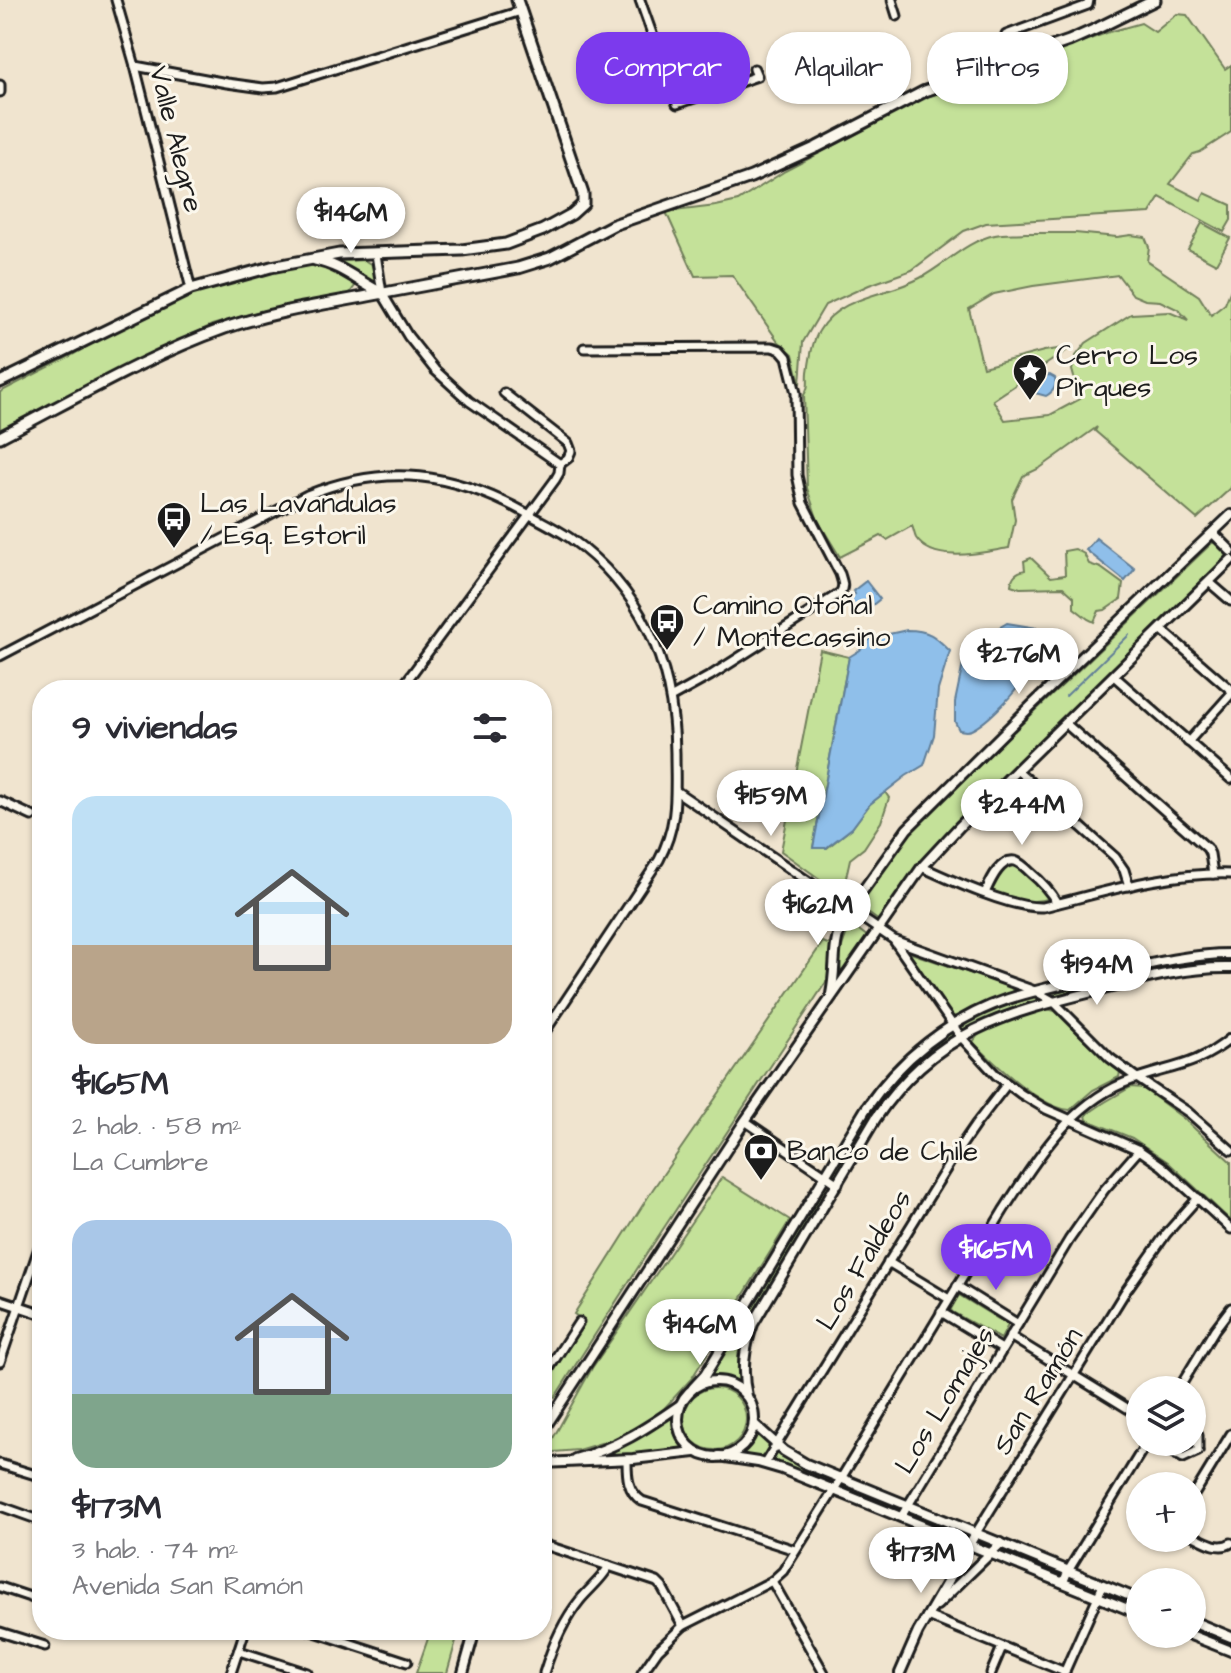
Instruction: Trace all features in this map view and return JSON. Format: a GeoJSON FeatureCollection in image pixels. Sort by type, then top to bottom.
{"type":"FeatureCollection","features":[{"type":"Feature","properties":{"kind":"main road"},"geometry":{"type":"LineString","coordinates":[[0,382],[191,289],[271,267],[339,254],[477,249],[506,244],[543,230],[572,214],[583,204],[583,194],[517,0]]}},
{"type":"Feature","properties":{"kind":"main road"},"geometry":{"type":"LineString","coordinates":[[0,437],[152,359],[199,338],[269,315],[539,262],[613,225],[779,165],[925,91],[1069,41],[1155,0]]}},
{"type":"Feature","properties":{"kind":"main road"},"geometry":{"type":"LineString","coordinates":[[308,259],[338,267],[382,293]]}},
{"type":"Feature","properties":{"kind":"main road"},"geometry":{"type":"LineString","coordinates":[[347,299],[356,293],[362,283]]}},
{"type":"Feature","properties":{"kind":"street","name":"Valle Alegre"},"geometry":{"type":"LineString","coordinates":[[116,0],[191,289]]}},
{"type":"Feature","properties":{"kind":"street"},"geometry":{"type":"LineString","coordinates":[[640,0],[677,104],[757,76],[754,69]]}},
{"type":"Feature","properties":{"kind":"street"},"geometry":{"type":"LineString","coordinates":[[892,0],[897,16]]}},
{"type":"Feature","properties":{"kind":"street"},"geometry":{"type":"LineString","coordinates":[[1014,32],[1088,5],[1089,0]]}},
{"type":"Feature","properties":{"kind":"street"},"geometry":{"type":"LineString","coordinates":[[135,66],[227,83],[277,87],[521,11]]}},
{"type":"Feature","properties":{"kind":"street"},"geometry":{"type":"LineString","coordinates":[[0,85],[0,92]]}},
{"type":"Feature","properties":{"kind":"street"},"geometry":{"type":"LineString","coordinates":[[376,254],[382,293],[416,348],[445,381],[469,401],[560,464]]}},
{"type":"Feature","properties":{"kind":"street"},"geometry":{"type":"LineString","coordinates":[[584,348],[772,347],[784,353],[790,369],[796,393],[800,495],[840,574],[842,589],[723,668],[672,697]]}},
{"type":"Feature","properties":{"kind":"street"},"geometry":{"type":"LineString","coordinates":[[407,680],[555,480],[560,464],[571,451],[568,443],[504,393]]}},
{"type":"Feature","properties":{"kind":"street"},"geometry":{"type":"LineString","coordinates":[[0,656],[307,495],[349,481],[393,476],[439,479],[485,492],[559,531],[606,569],[640,614],[654,640],[672,697],[676,791],[672,830],[659,860],[552,1021]]}},
{"type":"Feature","properties":{"kind":"street"},"geometry":{"type":"LineString","coordinates":[[830,999],[835,942],[841,924],[907,829],[1231,515]]}},
{"type":"Feature","properties":{"kind":"street"},"geometry":{"type":"LineString","coordinates":[[1213,533],[1231,551]]}},
{"type":"Feature","properties":{"kind":"street"},"geometry":{"type":"LineString","coordinates":[[552,1417],[745,1121],[933,853],[1231,560]]}},
{"type":"Feature","properties":{"kind":"street"},"geometry":{"type":"LineString","coordinates":[[1209,582],[1231,601]]}},
{"type":"Feature","properties":{"kind":"street"},"geometry":{"type":"LineString","coordinates":[[1162,630],[1231,692],[1188,742]]}},
{"type":"Feature","properties":{"kind":"street"},"geometry":{"type":"LineString","coordinates":[[1114,676],[1231,779]]}},
{"type":"Feature","properties":{"kind":"street"},"geometry":{"type":"LineString","coordinates":[[1065,723],[1207,848],[1213,874]]}},
{"type":"Feature","properties":{"kind":"street"},"geometry":{"type":"LineString","coordinates":[[1017,770],[1115,857],[1124,870],[1129,886]]}},
{"type":"Feature","properties":{"kind":"street"},"geometry":{"type":"LineString","coordinates":[[676,791],[894,940],[1035,991],[1053,1001],[1098,1047],[1188,1112],[1231,1150]]}},
{"type":"Feature","properties":{"kind":"street"},"geometry":{"type":"LineString","coordinates":[[0,801],[32,816]]}},
{"type":"Feature","properties":{"kind":"street"},"geometry":{"type":"LineString","coordinates":[[985,893],[1004,864],[1014,861],[1044,884],[1057,903]]}},
{"type":"Feature","properties":{"kind":"street"},"geometry":{"type":"LineString","coordinates":[[922,867],[985,893],[1030,907],[1043,907],[1177,876],[1231,874]]}},
{"type":"Feature","properties":{"kind":"street"},"geometry":{"type":"LineString","coordinates":[[894,940],[961,1037],[1007,1084],[1070,1121],[1139,1150],[1162,1166],[1231,1229]]}},
{"type":"Feature","properties":{"kind":"street"},"geometry":{"type":"LineString","coordinates":[[553,1463],[610,1447],[637,1434],[680,1404],[705,1375],[865,1110],[895,1072],[928,1042],[953,1025],[993,1005],[1035,991],[1197,955],[1231,954]]}},
{"type":"Feature","properties":{"kind":"street"},"geometry":{"type":"LineString","coordinates":[[1156,963],[1159,975]]}},
{"type":"Feature","properties":{"kind":"street"},"geometry":{"type":"LineString","coordinates":[[719,1456],[740,1449],[749,1438],[754,1424],[743,1370],[753,1324],[876,1118],[904,1082],[961,1037],[1019,1011],[1159,975],[1231,968]]}},
{"type":"Feature","properties":{"kind":"street"},"geometry":{"type":"LineString","coordinates":[[642,1673],[658,1650],[683,1626],[772,1581],[788,1564],[1016,1191],[1070,1121],[1101,1095],[1137,1078],[1197,1060],[1231,1038]]}},
{"type":"Feature","properties":{"kind":"street"},"geometry":{"type":"LineString","coordinates":[[895,1072],[904,1082]]}},
{"type":"Feature","properties":{"kind":"street","name":"Los Faldeos"},"geometry":{"type":"LineString","coordinates":[[765,1463],[954,1156],[1007,1084]]}},
{"type":"Feature","properties":{"kind":"street"},"geometry":{"type":"LineString","coordinates":[[745,1121],[838,1184]]}},
{"type":"Feature","properties":{"kind":"street","name":"Los Lomajes"},"geometry":{"type":"LineString","coordinates":[[901,1517],[1086,1215],[1139,1150]]}},
{"type":"Feature","properties":{"kind":"street","name":"San Ramón"},"geometry":{"type":"LineString","coordinates":[[976,1533],[1140,1269],[1198,1198]]}},
{"type":"Feature","properties":{"kind":"street"},"geometry":{"type":"LineString","coordinates":[[888,1262],[949,1299]]}},
{"type":"Feature","properties":{"kind":"street"},"geometry":{"type":"LineString","coordinates":[[0,1362],[32,1267]]}},
{"type":"Feature","properties":{"kind":"street"},"geometry":{"type":"LineString","coordinates":[[767,1273],[779,1280]]}},
{"type":"Feature","properties":{"kind":"street"},"geometry":{"type":"LineString","coordinates":[[957,1286],[1018,1324]]}},
{"type":"Feature","properties":{"kind":"street"},"geometry":{"type":"LineString","coordinates":[[0,1300],[32,1311]]}},
{"type":"Feature","properties":{"kind":"street"},"geometry":{"type":"LineString","coordinates":[[1186,1376],[1231,1308]]}},
{"type":"Feature","properties":{"kind":"street"},"geometry":{"type":"LineString","coordinates":[[941,1312],[1002,1349]]}},
{"type":"Feature","properties":{"kind":"street"},"geometry":{"type":"LineString","coordinates":[[552,1364],[579,1322]]}},
{"type":"Feature","properties":{"kind":"street"},"geometry":{"type":"LineString","coordinates":[[1010,1336],[1126,1407]]}},
{"type":"Feature","properties":{"kind":"street"},"geometry":{"type":"LineString","coordinates":[[693,1388],[709,1381],[721,1381],[737,1387],[747,1396]]}},
{"type":"Feature","properties":{"kind":"street"},"geometry":{"type":"LineString","coordinates":[[680,1404],[678,1429],[685,1442],[696,1452],[765,1463],[1126,1608]]}},
{"type":"Feature","properties":{"kind":"street"},"geometry":{"type":"LineString","coordinates":[[754,1424],[799,1461],[1126,1594]]}},
{"type":"Feature","properties":{"kind":"street"},"geometry":{"type":"LineString","coordinates":[[1206,1475],[1231,1434]]}},
{"type":"Feature","properties":{"kind":"street"},"geometry":{"type":"LineString","coordinates":[[553,1463],[627,1460],[696,1452]]}},
{"type":"Feature","properties":{"kind":"street"},"geometry":{"type":"LineString","coordinates":[[1206,1455],[1215,1460]]}},
{"type":"Feature","properties":{"kind":"street"},"geometry":{"type":"LineString","coordinates":[[1063,1583],[1138,1456]]}},
{"type":"Feature","properties":{"kind":"street"},"geometry":{"type":"LineString","coordinates":[[627,1460],[628,1485],[642,1501],[795,1550]]}},
{"type":"Feature","properties":{"kind":"street"},"geometry":{"type":"LineString","coordinates":[[0,1464],[32,1474]]}},
{"type":"Feature","properties":{"kind":"street"},"geometry":{"type":"LineString","coordinates":[[0,1506],[32,1517]]}},
{"type":"Feature","properties":{"kind":"street"},"geometry":{"type":"LineString","coordinates":[[900,1673],[928,1613],[976,1533]]}},
{"type":"Feature","properties":{"kind":"street"},"geometry":{"type":"LineString","coordinates":[[1206,1541],[1220,1547],[1231,1543]]}},
{"type":"Feature","properties":{"kind":"street"},"geometry":{"type":"LineString","coordinates":[[928,1613],[1001,1543]]}},
{"type":"Feature","properties":{"kind":"street"},"geometry":{"type":"LineString","coordinates":[[552,1547],[657,1582],[683,1626]]}},
{"type":"Feature","properties":{"kind":"street"},"geometry":{"type":"LineString","coordinates":[[544,1673],[565,1621],[609,1566]]}},
{"type":"Feature","properties":{"kind":"street"},"geometry":{"type":"LineString","coordinates":[[772,1581],[824,1673]]}},
{"type":"Feature","properties":{"kind":"street"},"geometry":{"type":"LineString","coordinates":[[928,1613],[1065,1672],[1103,1585]]}},
{"type":"Feature","properties":{"kind":"street"},"geometry":{"type":"LineString","coordinates":[[0,1587],[32,1598]]}},
{"type":"Feature","properties":{"kind":"street"},"geometry":{"type":"LineString","coordinates":[[1206,1627],[1231,1637]]}},
{"type":"Feature","properties":{"kind":"street"},"geometry":{"type":"LineString","coordinates":[[0,1632],[45,1646]]}},
{"type":"Feature","properties":{"kind":"street"},"geometry":{"type":"LineString","coordinates":[[231,1673],[242,1640]]}},
{"type":"Feature","properties":{"kind":"street"},"geometry":{"type":"LineString","coordinates":[[340,1640],[407,1662]]}},
{"type":"Feature","properties":{"kind":"street"},"geometry":{"type":"LineString","coordinates":[[463,1673],[472,1640]]}},
{"type":"Feature","properties":{"kind":"street"},"geometry":{"type":"LineString","coordinates":[[1206,1641],[1231,1651]]}},
{"type":"Feature","properties":{"kind":"street"},"geometry":{"type":"LineString","coordinates":[[991,1673],[1002,1647]]}},
{"type":"Feature","properties":{"kind":"street"},"geometry":{"type":"LineString","coordinates":[[239,1651],[307,1673]]}},
{"type":"Feature","properties":{"kind":"green space"},"geometry":{"type":"Polygon","coordinates":[[[1177,14],[1187,15],[1225,69],[1231,65],[1231,132],[1193,154],[1170,184],[1201,200],[1205,193],[1231,205],[1231,220],[1224,232],[1160,197],[1150,213],[986,223],[964,231],[912,270],[825,305],[803,342],[800,384],[793,354],[778,341],[732,275],[695,276],[666,212],[738,201],[785,171],[913,101],[927,97],[927,104],[1068,104],[1068,47],[1141,23],[1155,32],[1177,14]]]}},
{"type":"Feature","properties":{"kind":"green space"},"geometry":{"type":"Polygon","coordinates":[[[1202,223],[1230,238],[1216,264],[1188,249],[1202,223]]]}},
{"type":"Feature","properties":{"kind":"green space"},"geometry":{"type":"Polygon","coordinates":[[[995,235],[1145,237],[1149,247],[1147,261],[1199,296],[1211,315],[1225,304],[1231,289],[1231,488],[1197,519],[1095,431],[1097,427],[1040,468],[1023,476],[1012,499],[1015,520],[1009,548],[960,555],[935,552],[916,538],[912,526],[887,540],[881,536],[840,557],[818,521],[807,488],[804,395],[819,331],[828,319],[851,303],[920,278],[975,242],[995,235]],[[1118,275],[994,294],[969,309],[983,367],[1072,347],[993,400],[1005,420],[1050,415],[1080,399],[1072,370],[1076,356],[1086,343],[1131,314],[1169,312],[1188,320],[1179,310],[1160,301],[1133,295],[1118,275]]]}},
{"type":"Feature","properties":{"kind":"green space"},"geometry":{"type":"Polygon","coordinates":[[[364,260],[372,265],[375,285],[361,278],[349,294],[265,310],[212,325],[0,431],[0,392],[159,306],[273,272],[314,263],[364,260]]]}},
{"type":"Feature","properties":{"kind":"green space"},"geometry":{"type":"Polygon","coordinates":[[[1218,542],[1229,558],[953,826],[919,864],[879,921],[857,905],[912,828],[1212,543],[1218,542]]]}},
{"type":"Feature","properties":{"kind":"green space"},"geometry":{"type":"Polygon","coordinates":[[[1075,549],[1084,554],[1089,564],[1101,568],[1123,584],[1121,599],[1099,611],[1094,622],[1074,608],[1074,597],[1063,587],[1020,588],[1011,585],[1015,575],[1025,570],[1024,561],[1031,558],[1051,577],[1065,575],[1064,551],[1075,549]]]}},
{"type":"Feature","properties":{"kind":"green space"},"geometry":{"type":"Polygon","coordinates":[[[820,650],[849,657],[813,847],[827,848],[852,828],[870,804],[885,792],[889,798],[881,822],[864,848],[850,859],[842,895],[781,851],[820,650]]]}},
{"type":"Feature","properties":{"kind":"green space"},"geometry":{"type":"Polygon","coordinates":[[[1011,864],[1033,878],[1051,898],[1028,901],[992,891],[1005,867],[1011,864]]]}},
{"type":"Feature","properties":{"kind":"green space"},"geometry":{"type":"Polygon","coordinates":[[[851,924],[868,937],[842,974],[840,955],[851,924]]]}},
{"type":"Feature","properties":{"kind":"green space"},"geometry":{"type":"Polygon","coordinates":[[[823,942],[830,945],[830,976],[555,1397],[552,1395],[552,1375],[584,1321],[574,1314],[653,1189],[823,942]]]}},
{"type":"Feature","properties":{"kind":"green space"},"geometry":{"type":"Polygon","coordinates":[[[911,953],[1011,987],[1013,992],[960,1017],[951,1016],[910,956],[911,953]]]}},
{"type":"Feature","properties":{"kind":"green space"},"geometry":{"type":"Polygon","coordinates":[[[1231,958],[1231,963],[1191,965],[1056,996],[1054,992],[1176,962],[1231,958]]]}},
{"type":"Feature","properties":{"kind":"green space"},"geometry":{"type":"Polygon","coordinates":[[[1035,996],[1037,1001],[990,1017],[965,1031],[961,1028],[961,1025],[998,1008],[1035,996]]]}},
{"type":"Feature","properties":{"kind":"green space"},"geometry":{"type":"Polygon","coordinates":[[[1047,1009],[1055,1011],[1120,1072],[1119,1077],[1093,1090],[1070,1110],[1032,1093],[973,1042],[996,1023],[1047,1009]]]}},
{"type":"Feature","properties":{"kind":"green space"},"geometry":{"type":"Polygon","coordinates":[[[951,1032],[954,1036],[909,1071],[873,1116],[749,1320],[738,1355],[739,1384],[729,1378],[710,1377],[709,1374],[870,1112],[905,1067],[951,1032]]]}},
{"type":"Feature","properties":{"kind":"green space"},"geometry":{"type":"Polygon","coordinates":[[[1131,1087],[1143,1088],[1183,1118],[1231,1162],[1231,1221],[1168,1162],[1132,1138],[1087,1120],[1086,1115],[1131,1087]]]}},
{"type":"Feature","properties":{"kind":"green space"},"geometry":{"type":"Polygon","coordinates":[[[722,1177],[790,1220],[692,1378],[660,1413],[621,1437],[578,1450],[552,1452],[552,1440],[592,1368],[722,1177]]]}},
{"type":"Feature","properties":{"kind":"green space"},"geometry":{"type":"Polygon","coordinates":[[[959,1295],[1008,1325],[1001,1339],[952,1312],[959,1295]]]}},
{"type":"Feature","properties":{"kind":"green space"},"geometry":{"type":"Polygon","coordinates":[[[715,1388],[737,1397],[746,1419],[737,1441],[715,1450],[693,1441],[684,1419],[693,1397],[715,1388]]]}},
{"type":"Feature","properties":{"kind":"green space"},"geometry":{"type":"Polygon","coordinates":[[[673,1415],[673,1431],[685,1449],[645,1456],[614,1456],[614,1450],[673,1415]]]}},
{"type":"Feature","properties":{"kind":"green space"},"geometry":{"type":"Polygon","coordinates":[[[754,1430],[757,1430],[769,1444],[796,1463],[1126,1598],[1126,1605],[809,1474],[744,1454],[754,1430]]]}},
{"type":"Feature","properties":{"kind":"green space"},"geometry":{"type":"Polygon","coordinates":[[[428,1640],[456,1640],[447,1673],[416,1673],[428,1640]]]}},
{"type":"Feature","properties":{"kind":"water"},"geometry":{"type":"Polygon","coordinates":[[[1050,375],[1055,378],[1055,384],[1046,396],[1020,386],[1020,384],[1050,375]]]}},
{"type":"Feature","properties":{"kind":"water"},"geometry":{"type":"Polygon","coordinates":[[[1096,538],[1135,569],[1125,581],[1086,550],[1096,538]]]}},
{"type":"Feature","properties":{"kind":"water"},"geometry":{"type":"Polygon","coordinates":[[[866,581],[880,599],[857,613],[847,600],[866,581]]]}},
{"type":"Feature","properties":{"kind":"water"},"geometry":{"type":"Polygon","coordinates":[[[1007,623],[1043,629],[1048,635],[1048,642],[1038,664],[994,713],[969,731],[959,730],[955,722],[955,702],[964,659],[983,637],[1007,623]]]}},
{"type":"Feature","properties":{"kind":"water"},"geometry":{"type":"Polygon","coordinates":[[[907,630],[931,635],[950,651],[938,690],[934,735],[924,765],[870,804],[852,828],[826,848],[813,848],[849,657],[871,638],[907,630]]]}},
{"type":"Feature","properties":{"kind":"waterway"},"geometry":{"type":"LineString","coordinates":[[1066,696],[1129,635]]}},
{"type":"Feature","properties":{"kind":"place","name":"Cerro Los Pirques"},"geometry":{"type":"Point","coordinates":[1030,402]}},
{"type":"Feature","properties":{"kind":"place","name":"Las Lavandulas / Esq. Estoril"},"geometry":{"type":"Point","coordinates":[174,550]}},
{"type":"Feature","properties":{"kind":"place","name":"Camino Otoñal / Montecassino"},"geometry":{"type":"Point","coordinates":[667,652]}},
{"type":"Feature","properties":{"kind":"place","name":"Banco de Chile"},"geometry":{"type":"Point","coordinates":[761,1182]}}]}
